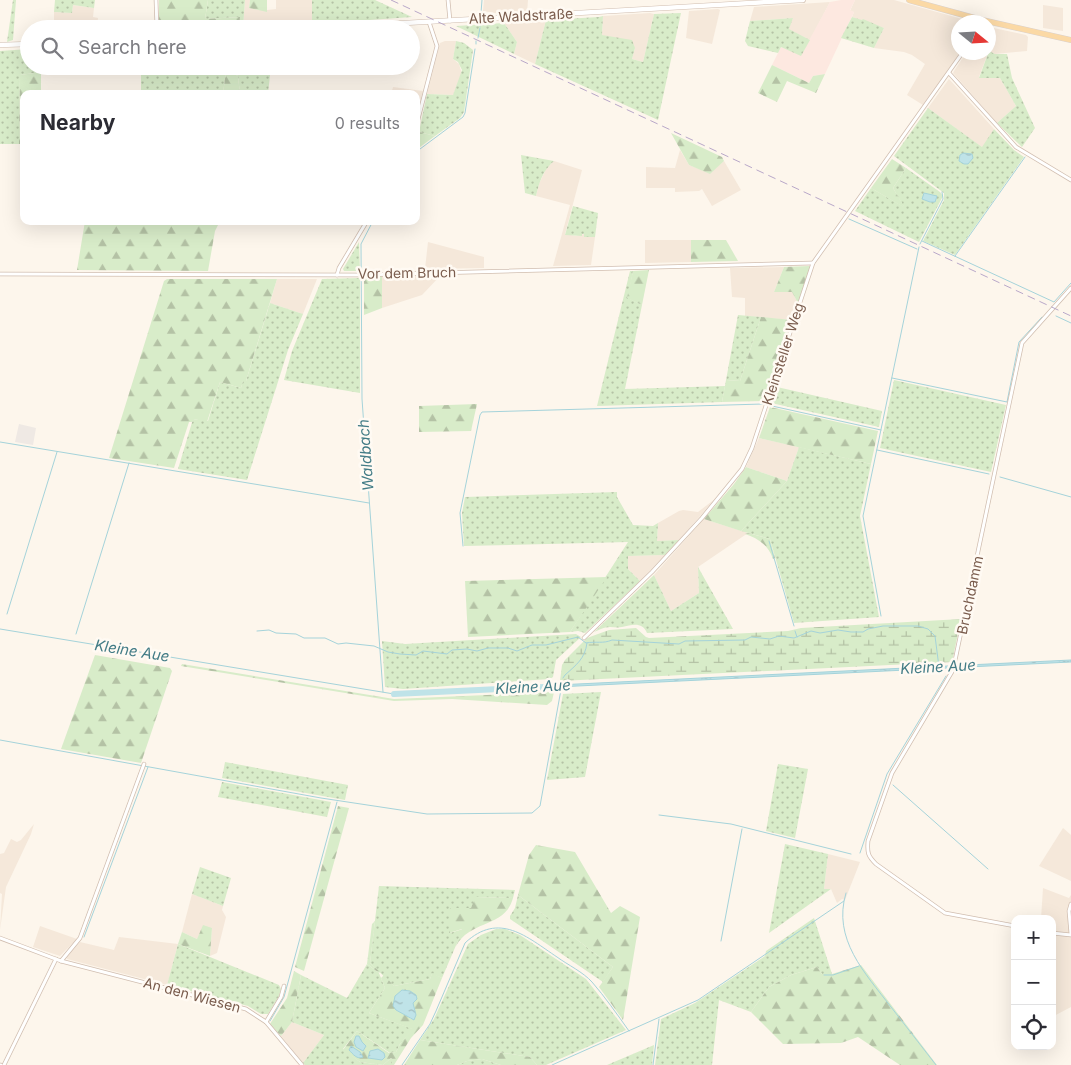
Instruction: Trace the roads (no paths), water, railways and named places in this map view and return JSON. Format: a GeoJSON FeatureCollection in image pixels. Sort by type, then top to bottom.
{"type":"FeatureCollection","features":[{"type":"Feature","properties":{"kind":"main road"},"geometry":{"type":"LineString","coordinates":[[909,0],[960,15]]}},
{"type":"Feature","properties":{"kind":"main road"},"geometry":{"type":"LineString","coordinates":[[996,24],[1071,40]]}},
{"type":"Feature","properties":{"kind":"street"},"geometry":{"type":"LineString","coordinates":[[156,0],[156,20]]}},
{"type":"Feature","properties":{"kind":"street"},"geometry":{"type":"LineString","coordinates":[[448,0],[450,20]]}},
{"type":"Feature","properties":{"kind":"street","name":"Alte Waldstraße"},"geometry":{"type":"LineString","coordinates":[[420,22],[803,0]]}},
{"type":"Feature","properties":{"kind":"street"},"geometry":{"type":"LineString","coordinates":[[420,112],[437,46],[429,22]]}},
{"type":"Feature","properties":{"kind":"street"},"geometry":{"type":"LineString","coordinates":[[0,45],[20,44]]}},
{"type":"Feature","properties":{"kind":"street","name":"Kleinsteller Weg"},"geometry":{"type":"LineString","coordinates":[[584,638],[652,572],[733,482],[742,469],[752,448],[814,263],[958,60]]}},
{"type":"Feature","properties":{"kind":"street"},"geometry":{"type":"LineString","coordinates":[[949,73],[1016,147],[1071,180]]}},
{"type":"Feature","properties":{"kind":"street"},"geometry":{"type":"LineString","coordinates":[[337,275],[339,268],[365,225]]}},
{"type":"Feature","properties":{"kind":"street","name":"Vor dem Bruch"},"geometry":{"type":"LineString","coordinates":[[0,274],[337,275],[814,263]]}},
{"type":"Feature","properties":{"kind":"street","name":"Bruchdamm"},"geometry":{"type":"LineString","coordinates":[[1011,925],[945,913],[868,857],[868,841],[887,783],[953,670],[1020,351],[1025,339],[1071,288]]}},
{"type":"Feature","properties":{"kind":"street"},"geometry":{"type":"LineString","coordinates":[[61,961],[80,938],[143,766]]}},
{"type":"Feature","properties":{"kind":"street"},"geometry":{"type":"LineString","coordinates":[[1056,933],[1071,934],[1069,911],[1071,904]]}},
{"type":"Feature","properties":{"kind":"street","name":"An den Wiesen"},"geometry":{"type":"LineString","coordinates":[[0,938],[61,961],[246,1009],[266,1022],[302,1065]]}},
{"type":"Feature","properties":{"kind":"street"},"geometry":{"type":"LineString","coordinates":[[2,1065],[56,959]]}},
{"type":"Feature","properties":{"kind":"street"},"geometry":{"type":"LineString","coordinates":[[266,1022],[281,997],[284,986]]}},
{"type":"Feature","properties":{"kind":"water"},"geometry":{"type":"Polygon","coordinates":[[[963,153],[972,154],[973,158],[968,164],[959,161],[960,155],[963,153]]]}},
{"type":"Feature","properties":{"kind":"water"},"geometry":{"type":"Polygon","coordinates":[[[924,193],[937,196],[935,202],[922,199],[924,193]]]}},
{"type":"Feature","properties":{"kind":"water"},"geometry":{"type":"Polygon","coordinates":[[[1071,660],[1071,662],[557,687],[557,685],[1071,660]]]}},
{"type":"Feature","properties":{"kind":"water"},"geometry":{"type":"Polygon","coordinates":[[[402,990],[410,991],[416,995],[417,999],[413,1003],[416,1015],[414,1020],[396,1010],[393,1006],[395,996],[402,990]]]}},
{"type":"Feature","properties":{"kind":"water"},"geometry":{"type":"Polygon","coordinates":[[[356,1036],[359,1036],[366,1046],[363,1051],[356,1047],[354,1042],[356,1036]]]}},
{"type":"Feature","properties":{"kind":"water"},"geometry":{"type":"Polygon","coordinates":[[[351,1046],[360,1052],[363,1057],[359,1058],[354,1055],[349,1050],[351,1046]]]}},
{"type":"Feature","properties":{"kind":"water"},"geometry":{"type":"Polygon","coordinates":[[[378,1049],[384,1053],[385,1057],[382,1060],[368,1058],[370,1051],[378,1049]]]}},
{"type":"Feature","properties":{"kind":"waterway"},"geometry":{"type":"LineString","coordinates":[[481,13],[482,0]]}},
{"type":"Feature","properties":{"kind":"waterway","name":"Waldbach"},"geometry":{"type":"LineString","coordinates":[[478,38],[480,28]]}},
{"type":"Feature","properties":{"kind":"waterway","name":"Waldbach"},"geometry":{"type":"LineString","coordinates":[[420,149],[463,117],[475,49]]}},
{"type":"Feature","properties":{"kind":"waterway"},"geometry":{"type":"LineString","coordinates":[[955,256],[1025,157]]}},
{"type":"Feature","properties":{"kind":"waterway"},"geometry":{"type":"LineString","coordinates":[[920,244],[943,199],[942,192]]}},
{"type":"Feature","properties":{"kind":"waterway"},"geometry":{"type":"LineString","coordinates":[[849,219],[917,249]]}},
{"type":"Feature","properties":{"kind":"waterway","name":"Waldbach"},"geometry":{"type":"LineString","coordinates":[[371,225],[361,244],[362,399],[383,692]]}},
{"type":"Feature","properties":{"kind":"waterway"},"geometry":{"type":"LineString","coordinates":[[922,241],[1054,302],[1071,283]]}},
{"type":"Feature","properties":{"kind":"waterway"},"geometry":{"type":"LineString","coordinates":[[881,616],[863,516],[919,247]]}},
{"type":"Feature","properties":{"kind":"waterway"},"geometry":{"type":"LineString","coordinates":[[1056,316],[1071,323]]}},
{"type":"Feature","properties":{"kind":"waterway"},"geometry":{"type":"LineString","coordinates":[[892,378],[1007,402],[1019,342],[1042,317]]}},
{"type":"Feature","properties":{"kind":"waterway"},"geometry":{"type":"LineString","coordinates":[[463,546],[460,513],[482,412],[763,404],[881,430]]}},
{"type":"Feature","properties":{"kind":"waterway"},"geometry":{"type":"LineString","coordinates":[[0,442],[369,503]]}},
{"type":"Feature","properties":{"kind":"waterway"},"geometry":{"type":"LineString","coordinates":[[877,450],[989,474]]}},
{"type":"Feature","properties":{"kind":"waterway"},"geometry":{"type":"LineString","coordinates":[[7,614],[57,452]]}},
{"type":"Feature","properties":{"kind":"waterway"},"geometry":{"type":"LineString","coordinates":[[76,634],[129,463]]}},
{"type":"Feature","properties":{"kind":"waterway"},"geometry":{"type":"LineString","coordinates":[[1000,477],[1071,497]]}},
{"type":"Feature","properties":{"kind":"waterway"},"geometry":{"type":"LineString","coordinates":[[769,541],[794,626]]}},
{"type":"Feature","properties":{"kind":"waterway"},"geometry":{"type":"LineString","coordinates":[[257,631],[269,630],[276,633],[296,634],[304,638],[325,638],[338,644],[374,646],[388,652],[416,655],[423,651],[447,654],[452,650],[467,649],[477,651],[488,648],[508,648],[517,651],[532,645],[546,645],[578,637],[586,643],[612,640],[679,644],[685,641],[745,640],[751,637],[770,639],[779,636],[794,638],[811,631],[820,633],[838,630],[863,632],[883,626],[918,626],[928,629],[935,636],[939,667]]}},
{"type":"Feature","properties":{"kind":"waterway","name":"Kleine Aue"},"geometry":{"type":"LineString","coordinates":[[0,629],[394,694]]}},
{"type":"Feature","properties":{"kind":"waterway"},"geometry":{"type":"LineString","coordinates":[[795,631],[797,637]]}},
{"type":"Feature","properties":{"kind":"waterway"},"geometry":{"type":"LineString","coordinates":[[563,678],[582,658],[587,643]]}},
{"type":"Feature","properties":{"kind":"waterway"},"geometry":{"type":"LineString","coordinates":[[860,853],[887,774],[946,676]]}},
{"type":"Feature","properties":{"kind":"waterway"},"geometry":{"type":"LineString","coordinates":[[0,740],[321,798],[427,814],[532,813],[540,806],[562,684]]}},
{"type":"Feature","properties":{"kind":"waterway","name":"Kleine Aue"},"geometry":{"type":"LineString","coordinates":[[394,694],[565,686]]}},
{"type":"Feature","properties":{"kind":"waterway"},"geometry":{"type":"LineString","coordinates":[[84,937],[148,767]]}},
{"type":"Feature","properties":{"kind":"waterway"},"geometry":{"type":"LineString","coordinates":[[893,785],[988,869]]}},
{"type":"Feature","properties":{"kind":"waterway"},"geometry":{"type":"LineString","coordinates":[[270,1021],[284,997],[337,802]]}},
{"type":"Feature","properties":{"kind":"waterway"},"geometry":{"type":"LineString","coordinates":[[659,815],[731,824],[851,854]]}},
{"type":"Feature","properties":{"kind":"waterway"},"geometry":{"type":"LineString","coordinates":[[721,941],[742,829]]}},
{"type":"Feature","properties":{"kind":"waterway"},"geometry":{"type":"LineString","coordinates":[[846,893],[843,925],[854,955],[871,981],[936,1065]]}},
{"type":"Feature","properties":{"kind":"waterway"},"geometry":{"type":"LineString","coordinates":[[552,1065],[698,1000],[844,901]]}},
{"type":"Feature","properties":{"kind":"waterway"},"geometry":{"type":"LineString","coordinates":[[402,1065],[430,1024],[465,943],[477,934],[490,929],[501,928],[524,935],[584,975],[602,994],[629,1031]]}},
{"type":"Feature","properties":{"kind":"waterway"},"geometry":{"type":"LineString","coordinates":[[824,975],[833,975],[859,966]]}},
{"type":"Feature","properties":{"kind":"waterway"},"geometry":{"type":"LineString","coordinates":[[653,1065],[659,1019]]}},
{"type":"Feature","properties":{"kind":"railway"},"geometry":{"type":"LineString","coordinates":[[391,0],[1071,316]]}}]}
